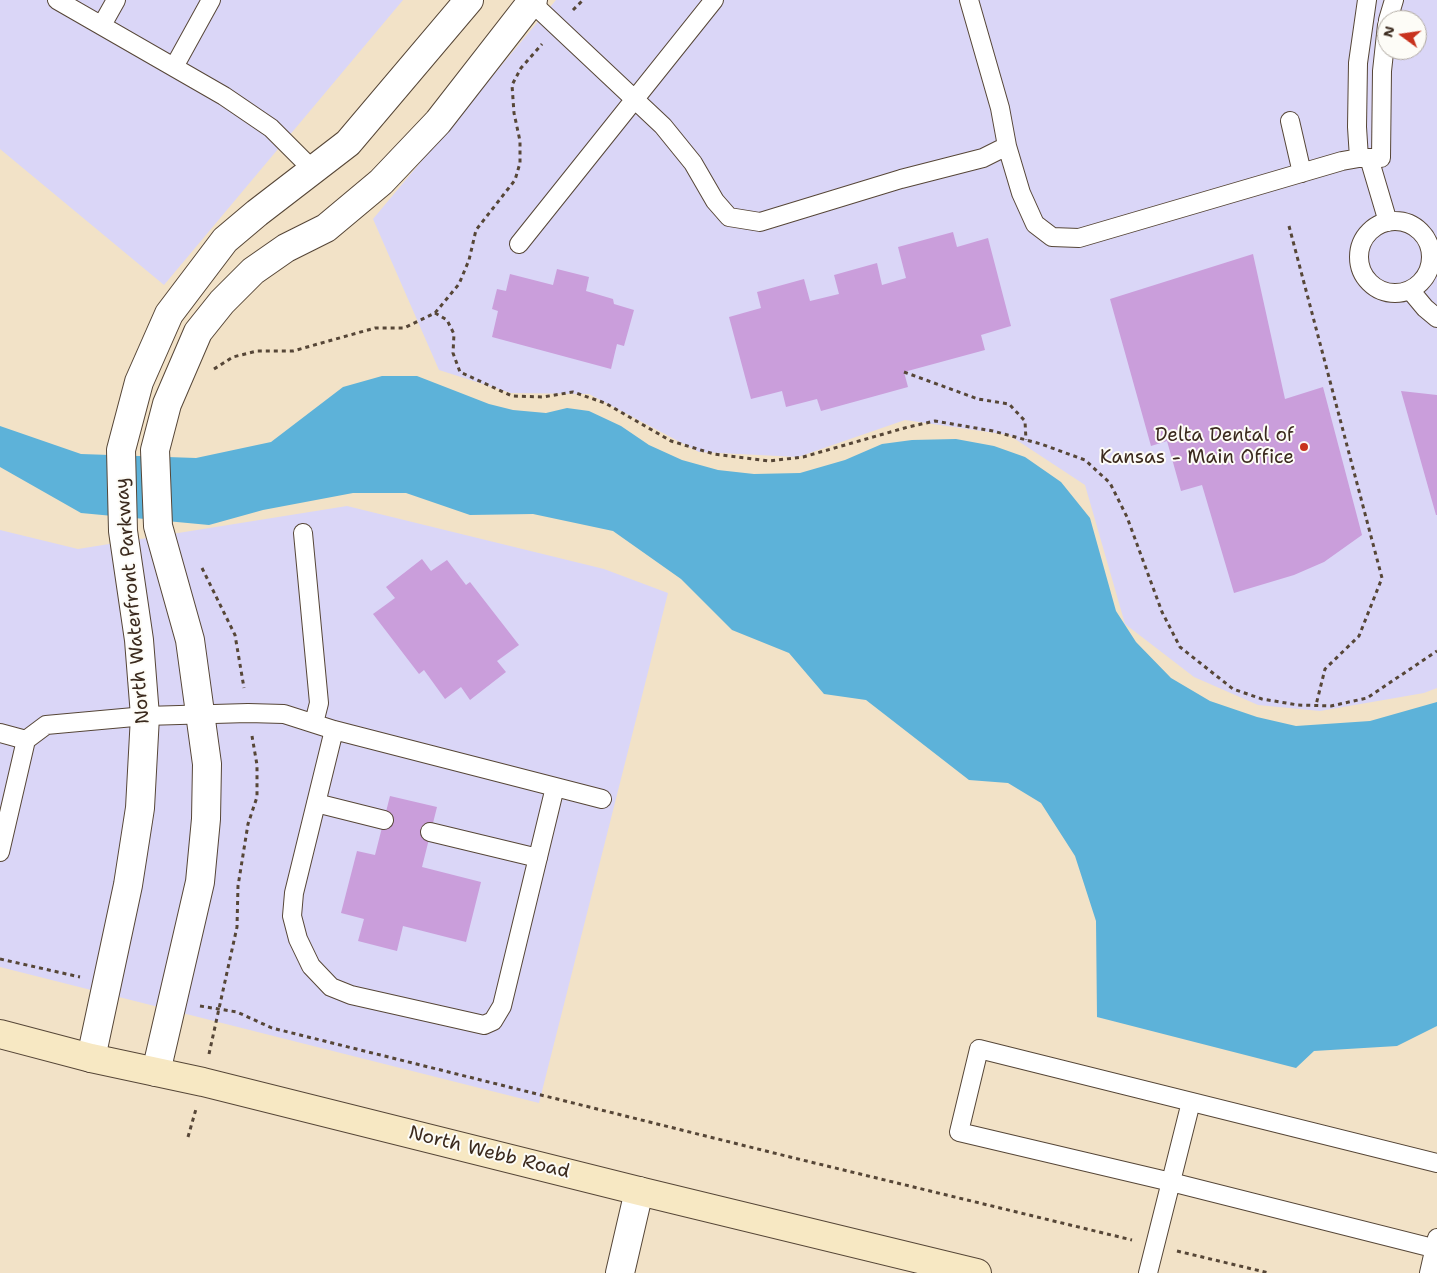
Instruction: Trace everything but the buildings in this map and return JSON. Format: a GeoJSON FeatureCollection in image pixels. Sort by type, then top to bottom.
{"type":"FeatureCollection","features":[{"type":"Feature","properties":{"kind":"main road","name":"North Webb Road"},"geometry":{"type":"LineString","coordinates":[[0,1034],[91,1058],[213,1084],[639,1191],[977,1273]]}},
{"type":"Feature","properties":{"kind":"street","name":"North Waterfront Parkway"},"geometry":{"type":"LineString","coordinates":[[91,1058],[128,886],[140,808],[145,716],[139,640],[123,531],[121,450],[139,382],[169,314],[225,240],[348,143],[469,0]]}},
{"type":"Feature","properties":{"kind":"street","name":"North Waterfront Parkway"},"geometry":{"type":"LineString","coordinates":[[156,1072],[200,882],[206,819],[207,764],[190,640],[158,526],[155,450],[166,404],[198,332],[222,302],[253,271],[286,248],[326,228],[382,182],[438,122],[531,1]]}},
{"type":"Feature","properties":{"kind":"street"},"geometry":{"type":"LineString","coordinates":[[620,1273],[639,1191]]}},
{"type":"Feature","properties":{"kind":"lane"},"geometry":{"type":"LineString","coordinates":[[57,0],[224,96],[271,128],[313,170]]}},
{"type":"Feature","properties":{"kind":"lane"},"geometry":{"type":"LineString","coordinates":[[102,25],[116,0]]}},
{"type":"Feature","properties":{"kind":"lane"},"geometry":{"type":"LineString","coordinates":[[174,66],[211,0]]}},
{"type":"Feature","properties":{"kind":"lane"},"geometry":{"type":"LineString","coordinates":[[519,244],[714,0]]}},
{"type":"Feature","properties":{"kind":"lane"},"geometry":{"type":"LineString","coordinates":[[969,0],[1000,108],[1007,146],[1021,193],[1034,224],[1052,237],[1079,238],[1342,161],[1381,158],[1383,60]]}},
{"type":"Feature","properties":{"kind":"lane"},"geometry":{"type":"LineString","coordinates":[[1367,0],[1358,63],[1357,127],[1364,158],[1388,222]]}},
{"type":"Feature","properties":{"kind":"lane"},"geometry":{"type":"LineString","coordinates":[[531,1],[663,126],[693,162],[715,200],[728,217],[760,222],[901,179],[983,158],[1007,146]]}},
{"type":"Feature","properties":{"kind":"lane"},"geometry":{"type":"LineString","coordinates":[[1290,121],[1302,173]]}},
{"type":"Feature","properties":{"kind":"lane"},"geometry":{"type":"LineString","coordinates":[[1388,222],[1406,223],[1417,228],[1425,238],[1430,249],[1431,261],[1427,273],[1420,283],[1410,290],[1398,294],[1386,293],[1375,288],[1361,271],[1358,260],[1360,248],[1364,238],[1372,229],[1388,222]]}},
{"type":"Feature","properties":{"kind":"lane"},"geometry":{"type":"LineString","coordinates":[[1410,290],[1424,308],[1437,318]]}},
{"type":"Feature","properties":{"kind":"lane"},"geometry":{"type":"LineString","coordinates":[[303,533],[319,703],[314,724]]}},
{"type":"Feature","properties":{"kind":"lane"},"geometry":{"type":"LineString","coordinates":[[0,852],[26,740],[46,726],[145,716],[284,714],[334,730],[602,799]]}},
{"type":"Feature","properties":{"kind":"lane"},"geometry":{"type":"LineString","coordinates":[[334,730],[294,893],[292,916],[298,939],[311,966],[331,987],[351,995],[484,1025],[493,1022],[502,1006],[555,787]]}},
{"type":"Feature","properties":{"kind":"lane"},"geometry":{"type":"LineString","coordinates":[[0,733],[26,740]]}},
{"type":"Feature","properties":{"kind":"lane"},"geometry":{"type":"LineString","coordinates":[[316,803],[384,820]]}},
{"type":"Feature","properties":{"kind":"lane"},"geometry":{"type":"LineString","coordinates":[[430,832],[538,858]]}},
{"type":"Feature","properties":{"kind":"lane"},"geometry":{"type":"LineString","coordinates":[[1429,1273],[1436,1245],[959,1132],[979,1049],[1437,1163]]}},
{"type":"Feature","properties":{"kind":"lane"},"geometry":{"type":"LineString","coordinates":[[1148,1273],[1191,1102]]}},
{"type":"Feature","properties":{"kind":"path"},"geometry":{"type":"LineString","coordinates":[[212,371],[233,357],[257,351],[293,351],[375,328],[404,328],[435,313],[459,284],[476,230],[515,180],[520,163],[520,141],[514,113],[512,85],[521,68],[583,0]]}},
{"type":"Feature","properties":{"kind":"path"},"geometry":{"type":"LineString","coordinates":[[1289,226],[1382,578],[1359,636],[1325,669],[1316,705]]}},
{"type":"Feature","properties":{"kind":"path"},"geometry":{"type":"LineString","coordinates":[[435,313],[447,320],[454,334],[452,353],[460,372],[512,396],[544,397],[573,392],[605,403],[671,441],[714,454],[769,461],[803,457],[908,426],[935,421],[993,431],[1085,460],[1110,483],[1127,517],[1162,612],[1180,647],[1233,689],[1262,699],[1298,705],[1332,706],[1367,698],[1437,651]]}},
{"type":"Feature","properties":{"kind":"path"},"geometry":{"type":"LineString","coordinates":[[904,372],[978,399],[1009,404],[1025,421],[1026,440]]}},
{"type":"Feature","properties":{"kind":"path"},"geometry":{"type":"LineString","coordinates":[[0,959],[107,984]]}},
{"type":"Feature","properties":{"kind":"path"},"geometry":{"type":"LineString","coordinates":[[174,999],[218,1010],[237,1012],[282,1030],[790,1157],[1269,1273]]}},
{"type":"Feature","properties":{"kind":"shaded area"},"geometry":{"type":"Polygon","coordinates":[[[0,0],[403,0],[164,285],[0,149],[0,0]]]}},
{"type":"Feature","properties":{"kind":"shaded area"},"geometry":{"type":"Polygon","coordinates":[[[556,0],[1437,0],[1437,688],[1424,693],[1320,711],[1258,705],[1194,677],[1125,624],[1085,485],[1009,435],[905,420],[798,457],[699,452],[589,394],[511,393],[439,370],[373,219],[556,0]]]}},
{"type":"Feature","properties":{"kind":"shaded area"},"geometry":{"type":"Polygon","coordinates":[[[347,506],[604,569],[668,593],[539,1103],[0,967],[0,530],[78,549],[347,506]]]}},
{"type":"Feature","properties":{"kind":"water"},"geometry":{"type":"Polygon","coordinates":[[[382,376],[417,376],[489,404],[513,410],[546,413],[567,408],[589,411],[621,426],[649,445],[682,460],[718,470],[754,474],[800,473],[845,460],[882,444],[912,440],[956,439],[994,446],[1025,457],[1061,482],[1090,518],[1116,611],[1136,642],[1171,678],[1210,701],[1257,717],[1296,726],[1370,721],[1437,702],[1437,1026],[1397,1046],[1314,1051],[1296,1068],[1097,1017],[1096,921],[1075,856],[1041,803],[1008,783],[969,780],[866,700],[824,694],[789,653],[732,630],[681,579],[613,531],[533,514],[470,515],[406,493],[353,493],[263,510],[209,525],[81,513],[0,467],[0,426],[81,454],[196,458],[271,442],[343,387],[382,376]]]}},
{"type":"Feature","properties":{"kind":"place","name":"Delta Dental of Kansas - Main Office"},"geometry":{"type":"Point","coordinates":[1304,447]}}]}
